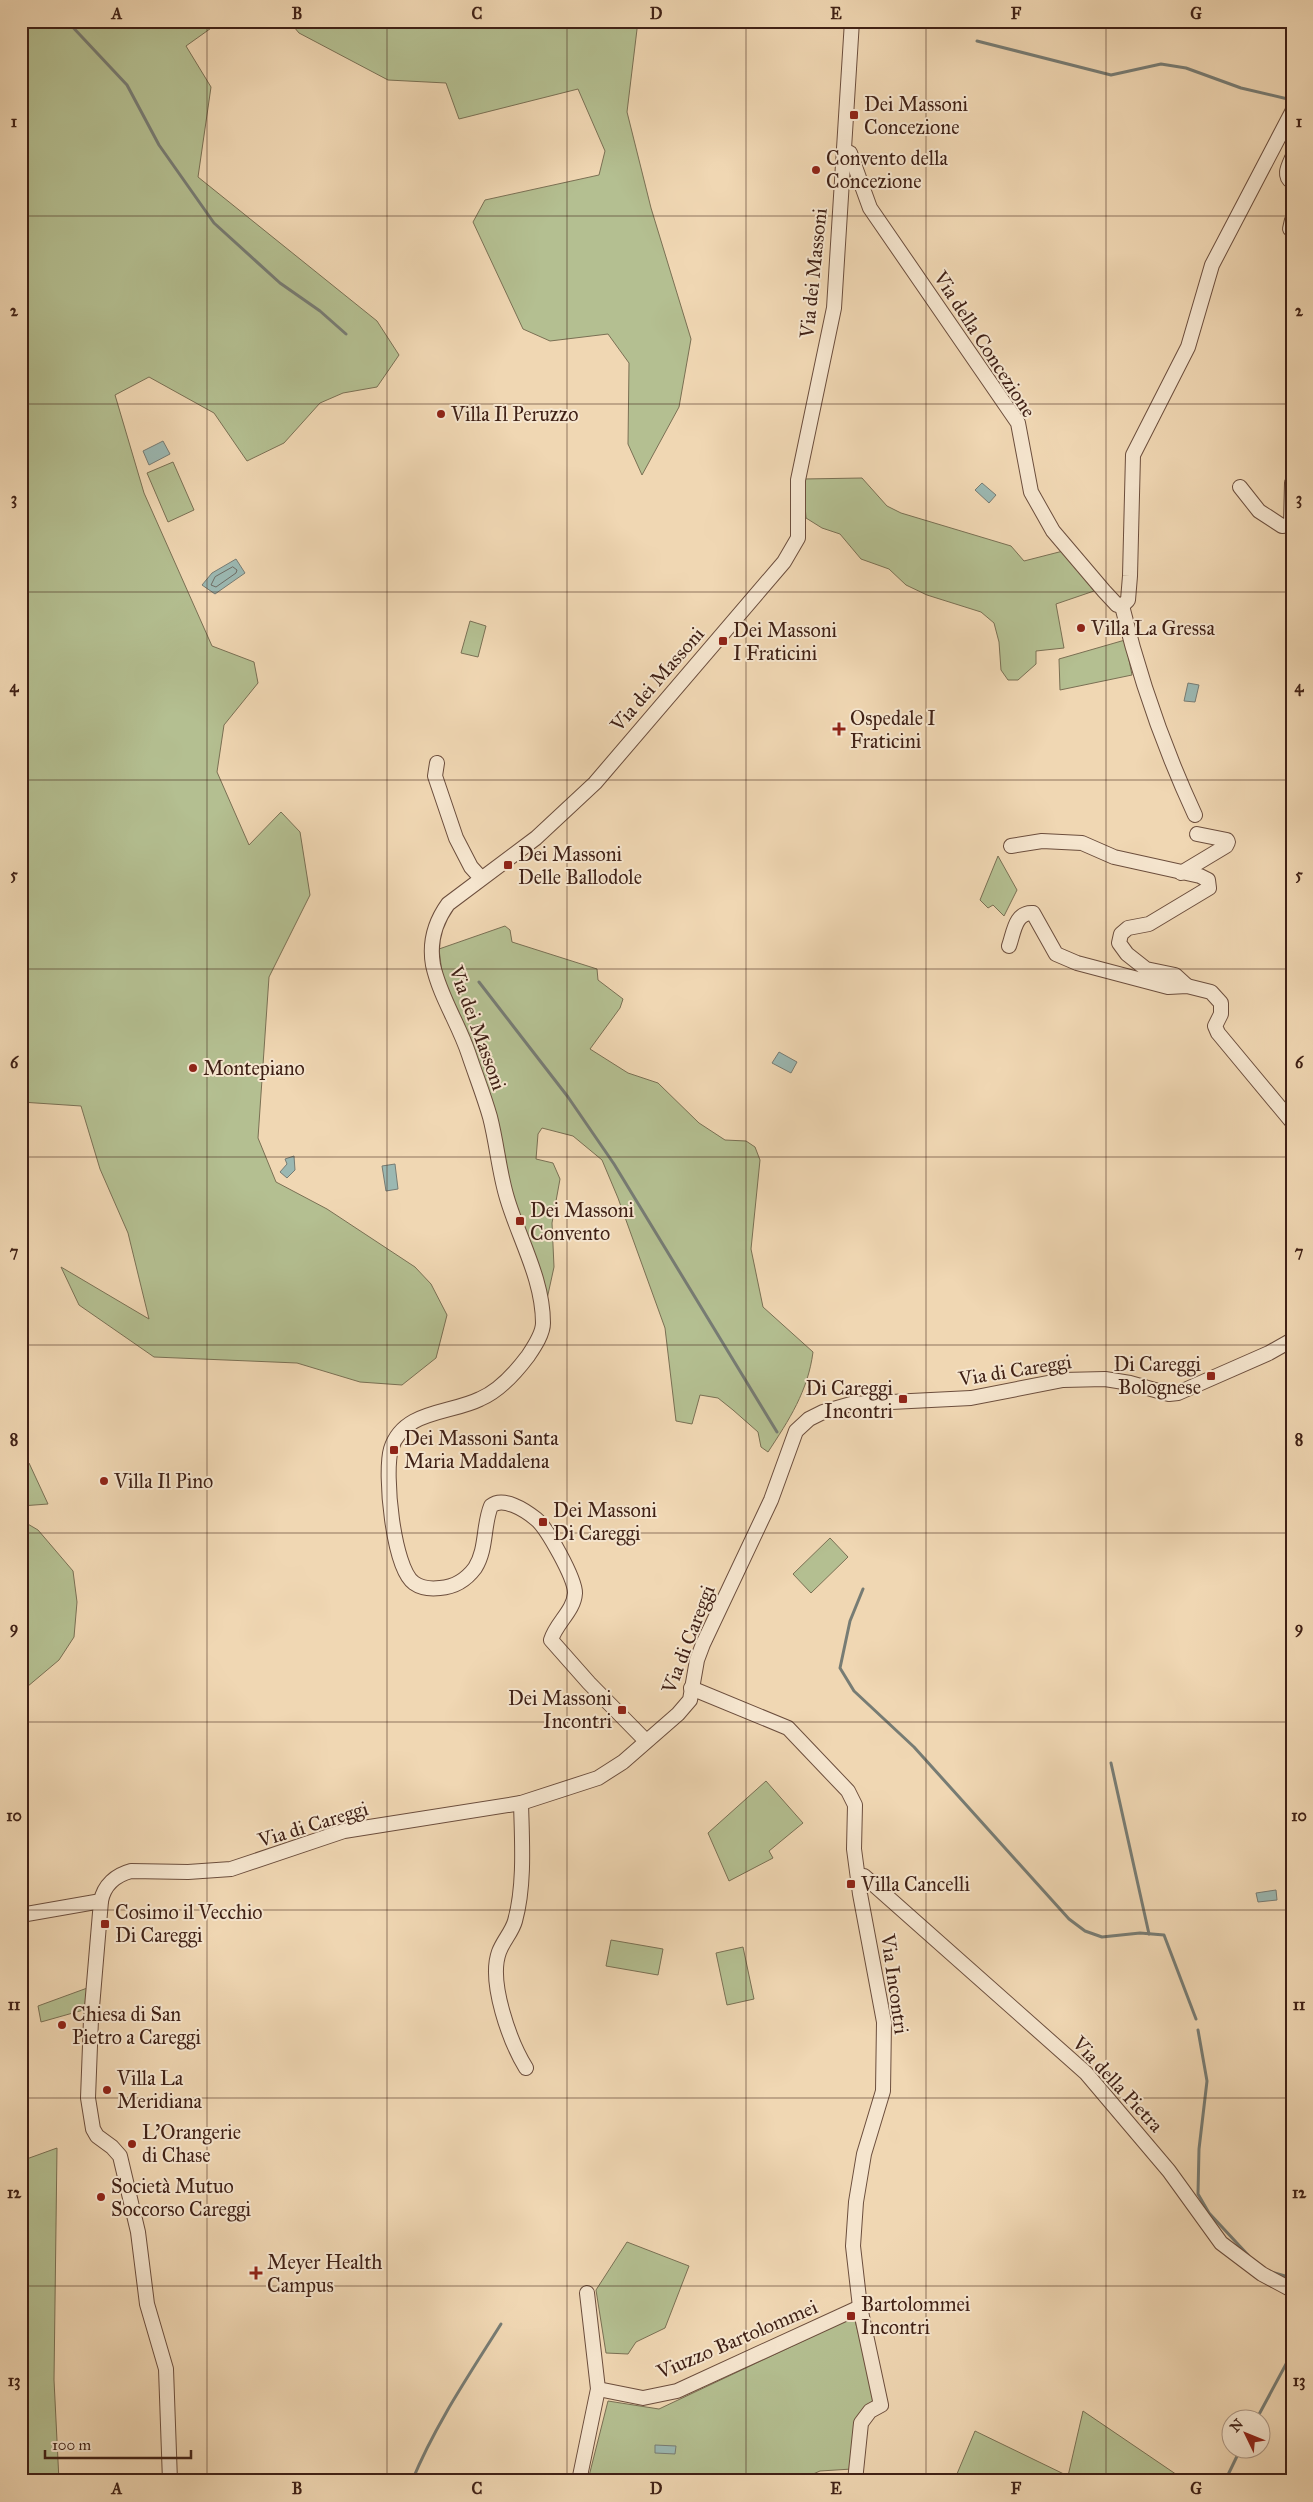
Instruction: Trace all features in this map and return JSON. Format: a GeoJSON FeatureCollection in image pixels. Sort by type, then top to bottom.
{"type":"FeatureCollection","features":[{"type":"Feature","properties":{"kind":"street","name":"Via dei Massoni"},"geometry":{"type":"LineString","coordinates":[[646,1741],[551,1640],[574,1599],[575,1590],[562,1560],[535,1518],[508,1503],[500,1502],[494,1504],[490,1509],[482,1552],[476,1566],[458,1585],[441,1588],[422,1588],[412,1582],[400,1560],[394,1532],[388,1476],[390,1454],[397,1438],[415,1420],[480,1400],[502,1384],[523,1363],[534,1346],[543,1326],[539,1294],[507,1198],[490,1117],[467,1050],[448,1009],[433,964],[432,942],[437,919],[448,904],[536,838],[595,782],[784,562],[798,538],[798,480],[834,308],[852,21]]}},
{"type":"Feature","properties":{"kind":"street"},"geometry":{"type":"LineString","coordinates":[[1195,815],[1176,774],[1148,703],[1122,606],[1128,600],[1130,576],[1133,455],[1188,347],[1212,264],[1292,112]]}},
{"type":"Feature","properties":{"kind":"street","name":"Via della Concezione"},"geometry":{"type":"LineString","coordinates":[[845,151],[850,154],[870,208],[1018,423],[1032,492],[1053,531],[1104,591],[1118,605],[1122,606]]}},
{"type":"Feature","properties":{"kind":"street"},"geometry":{"type":"LineString","coordinates":[[1292,158],[1286,170],[1287,178],[1292,182]]}},
{"type":"Feature","properties":{"kind":"street"},"geometry":{"type":"LineString","coordinates":[[1240,487],[1259,511],[1282,526],[1290,525],[1292,483]]}},
{"type":"Feature","properties":{"kind":"street"},"geometry":{"type":"LineString","coordinates":[[437,763],[435,776],[456,838],[471,867],[481,878]]}},
{"type":"Feature","properties":{"kind":"street"},"geometry":{"type":"LineString","coordinates":[[1181,873],[1228,842],[1227,840],[1197,834]]}},
{"type":"Feature","properties":{"kind":"street"},"geometry":{"type":"LineString","coordinates":[[1011,846],[1042,842],[1082,843],[1114,857],[1200,876],[1208,880],[1209,888],[1150,924],[1128,928],[1121,934],[1119,943],[1127,954],[1146,969],[1175,975],[1187,986]]}},
{"type":"Feature","properties":{"kind":"street"},"geometry":{"type":"LineString","coordinates":[[1010,946],[1018,919],[1026,913],[1033,913],[1056,954],[1077,963],[1168,987],[1187,986],[1211,992],[1221,1003],[1221,1014],[1215,1026],[1218,1033],[1292,1122]]}},
{"type":"Feature","properties":{"kind":"street","name":"Via di Careggi"},"geometry":{"type":"LineString","coordinates":[[101,1901],[104,1891],[112,1881],[128,1872],[197,1872],[231,1869],[344,1831],[521,1803],[598,1778],[623,1762],[678,1714],[690,1700],[697,1660],[703,1644],[771,1500],[796,1431],[808,1419],[823,1412],[852,1404],[948,1401],[1063,1380],[1105,1380],[1130,1383],[1169,1394],[1178,1393],[1269,1353],[1292,1340]]}},
{"type":"Feature","properties":{"kind":"street","name":"Via Incontri"},"geometry":{"type":"LineString","coordinates":[[692,1688],[788,1728],[848,1791],[856,1806],[854,1849],[860,1894],[884,2022],[883,2091],[864,2154],[856,2202],[853,2246],[860,2307],[881,2405],[870,2411],[861,2423],[855,2481]]}},
{"type":"Feature","properties":{"kind":"street"},"geometry":{"type":"LineString","coordinates":[[521,1803],[522,1866],[514,1922],[499,1953],[496,1980],[501,2006],[519,2058],[526,2068]]}},
{"type":"Feature","properties":{"kind":"street","name":"Via della Pietra"},"geometry":{"type":"LineString","coordinates":[[858,1876],[864,1876],[1086,2073],[1169,2170],[1221,2243],[1262,2274],[1292,2290]]}},
{"type":"Feature","properties":{"kind":"street"},"geometry":{"type":"LineString","coordinates":[[21,1915],[101,1901],[90,2019],[88,2098],[93,2129],[97,2136],[112,2147],[120,2156],[138,2232],[147,2304],[166,2368],[170,2481]]}},
{"type":"Feature","properties":{"kind":"street"},"geometry":{"type":"LineString","coordinates":[[579,2481],[598,2390],[587,2292]]}},
{"type":"Feature","properties":{"kind":"street","name":"Viuzzo Bartolommei"},"geometry":{"type":"LineString","coordinates":[[598,2390],[643,2398],[677,2391],[860,2307]]}},
{"type":"Feature","properties":{"kind":"green space"},"geometry":{"type":"Polygon","coordinates":[[[21,21],[221,21],[186,46],[211,87],[198,177],[377,321],[399,355],[377,387],[343,393],[320,403],[284,443],[247,461],[214,413],[149,377],[115,395],[144,493],[212,646],[254,662],[258,683],[224,725],[217,772],[249,845],[281,812],[300,832],[310,895],[269,977],[258,1138],[276,1182],[327,1209],[415,1267],[431,1284],[447,1315],[436,1358],[402,1385],[360,1382],[297,1363],[154,1357],[79,1305],[61,1267],[149,1319],[128,1233],[100,1169],[81,1106],[21,1102],[21,21]]]}},
{"type":"Feature","properties":{"kind":"green space"},"geometry":{"type":"Polygon","coordinates":[[[289,21],[638,21],[627,112],[651,208],[691,339],[679,407],[642,475],[628,444],[629,363],[608,334],[550,341],[523,329],[473,222],[485,200],[599,175],[605,151],[578,89],[459,119],[446,83],[388,80],[299,33],[289,21]]]}},
{"type":"Feature","properties":{"kind":"green space"},"geometry":{"type":"Polygon","coordinates":[[[173,462],[194,510],[168,522],[147,473],[173,462]]]}},
{"type":"Feature","properties":{"kind":"green space"},"geometry":{"type":"Polygon","coordinates":[[[862,478],[887,506],[901,513],[1011,546],[1024,561],[1063,551],[1094,591],[1056,604],[1064,648],[1036,651],[1036,664],[1018,680],[1008,680],[1001,670],[999,642],[994,623],[981,612],[927,595],[906,585],[889,569],[861,559],[840,534],[822,528],[806,518],[803,479],[862,478]]]}},
{"type":"Feature","properties":{"kind":"green space"},"geometry":{"type":"Polygon","coordinates":[[[470,621],[486,626],[478,657],[461,653],[470,621]]]}},
{"type":"Feature","properties":{"kind":"green space"},"geometry":{"type":"Polygon","coordinates":[[[1125,640],[1132,675],[1060,690],[1059,659],[1125,640]]]}},
{"type":"Feature","properties":{"kind":"green space"},"geometry":{"type":"Polygon","coordinates":[[[998,856],[1017,890],[1004,916],[993,905],[988,908],[980,900],[998,856]]]}},
{"type":"Feature","properties":{"kind":"green space"},"geometry":{"type":"Polygon","coordinates":[[[505,926],[510,930],[512,942],[597,969],[598,980],[623,999],[620,1008],[590,1049],[628,1073],[658,1083],[699,1123],[725,1140],[746,1141],[755,1147],[760,1160],[751,1249],[763,1307],[813,1352],[807,1380],[802,1392],[790,1417],[768,1452],[761,1447],[758,1432],[718,1398],[700,1395],[692,1424],[676,1421],[665,1328],[618,1198],[602,1160],[573,1136],[542,1128],[538,1134],[536,1159],[553,1163],[560,1179],[552,1223],[554,1267],[547,1299],[545,1297],[442,973],[439,949],[505,926]]]}},
{"type":"Feature","properties":{"kind":"green space"},"geometry":{"type":"Polygon","coordinates":[[[21,1462],[29,1463],[48,1504],[21,1506],[21,1462]]]}},
{"type":"Feature","properties":{"kind":"green space"},"geometry":{"type":"Polygon","coordinates":[[[21,1520],[38,1530],[73,1571],[77,1602],[74,1637],[59,1660],[21,1692],[21,1520]]]}},
{"type":"Feature","properties":{"kind":"green space"},"geometry":{"type":"Polygon","coordinates":[[[830,1538],[848,1557],[811,1593],[793,1574],[830,1538]]]}},
{"type":"Feature","properties":{"kind":"green space"},"geometry":{"type":"Polygon","coordinates":[[[766,1781],[803,1823],[769,1851],[773,1858],[729,1881],[708,1833],[766,1781]]]}},
{"type":"Feature","properties":{"kind":"green space"},"geometry":{"type":"Polygon","coordinates":[[[611,1940],[663,1949],[658,1975],[606,1966],[611,1940]]]}},
{"type":"Feature","properties":{"kind":"green space"},"geometry":{"type":"Polygon","coordinates":[[[743,1947],[754,1999],[727,2005],[716,1953],[743,1947]]]}},
{"type":"Feature","properties":{"kind":"green space"},"geometry":{"type":"Polygon","coordinates":[[[90,1987],[87,2009],[41,2022],[38,2006],[90,1987]]]}},
{"type":"Feature","properties":{"kind":"green space"},"geometry":{"type":"Polygon","coordinates":[[[57,2148],[54,2380],[59,2481],[21,2481],[21,2161],[57,2148]]]}},
{"type":"Feature","properties":{"kind":"green space"},"geometry":{"type":"Polygon","coordinates":[[[627,2242],[689,2266],[665,2328],[636,2342],[628,2354],[606,2353],[596,2290],[627,2242]]]}},
{"type":"Feature","properties":{"kind":"green space"},"geometry":{"type":"Polygon","coordinates":[[[854,2317],[877,2403],[865,2410],[852,2469],[820,2471],[797,2481],[588,2480],[608,2401],[659,2409],[854,2317]]]}},
{"type":"Feature","properties":{"kind":"green space"},"geometry":{"type":"Polygon","coordinates":[[[1083,2411],[1186,2481],[954,2481],[975,2431],[1068,2476],[1083,2411]]]}},
{"type":"Feature","properties":{"kind":"water"},"geometry":{"type":"Polygon","coordinates":[[[163,441],[170,454],[149,465],[143,451],[163,441]]]}},
{"type":"Feature","properties":{"kind":"water"},"geometry":{"type":"Polygon","coordinates":[[[982,483],[996,495],[989,503],[975,490],[982,483]]]}},
{"type":"Feature","properties":{"kind":"water"},"geometry":{"type":"Polygon","coordinates":[[[236,559],[245,573],[215,594],[202,585],[212,573],[236,559]]]}},
{"type":"Feature","properties":{"kind":"water"},"geometry":{"type":"Polygon","coordinates":[[[1188,683],[1199,685],[1195,702],[1184,701],[1188,683]]]}},
{"type":"Feature","properties":{"kind":"water"},"geometry":{"type":"Polygon","coordinates":[[[779,1052],[797,1062],[791,1073],[772,1063],[779,1052]]]}},
{"type":"Feature","properties":{"kind":"water"},"geometry":{"type":"Polygon","coordinates":[[[294,1156],[295,1170],[287,1178],[280,1172],[287,1164],[285,1159],[294,1156]]]}},
{"type":"Feature","properties":{"kind":"water"},"geometry":{"type":"Polygon","coordinates":[[[395,1164],[398,1189],[386,1191],[382,1166],[395,1164]]]}},
{"type":"Feature","properties":{"kind":"water"},"geometry":{"type":"Polygon","coordinates":[[[1276,1890],[1277,1900],[1258,1902],[1256,1893],[1276,1890]]]}},
{"type":"Feature","properties":{"kind":"water"},"geometry":{"type":"Polygon","coordinates":[[[655,2445],[676,2446],[675,2454],[655,2453],[655,2445]]]}},
{"type":"Feature","properties":{"kind":"waterway"},"geometry":{"type":"LineString","coordinates":[[67,21],[127,85],[159,145],[214,223],[280,283],[320,311],[346,334]]}},
{"type":"Feature","properties":{"kind":"waterway"},"geometry":{"type":"LineString","coordinates":[[977,41],[1111,75],[1161,64],[1186,68],[1241,88],[1292,100]]}},
{"type":"Feature","properties":{"kind":"waterway"},"geometry":{"type":"LineString","coordinates":[[479,982],[568,1097],[614,1164],[777,1432]]}},
{"type":"Feature","properties":{"kind":"waterway"},"geometry":{"type":"LineString","coordinates":[[863,1589],[850,1621],[840,1668],[854,1691],[914,1747],[1069,1919],[1085,1931],[1102,1937],[1140,1933],[1164,1935],[1196,2019]]}},
{"type":"Feature","properties":{"kind":"waterway"},"geometry":{"type":"LineString","coordinates":[[1111,1763],[1149,1934]]}},
{"type":"Feature","properties":{"kind":"waterway"},"geometry":{"type":"LineString","coordinates":[[1198,2030],[1207,2081],[1199,2149],[1198,2194],[1209,2213],[1248,2255]]}},
{"type":"Feature","properties":{"kind":"waterway"},"geometry":{"type":"LineString","coordinates":[[1271,2272],[1292,2278]]}},
{"type":"Feature","properties":{"kind":"waterway"},"geometry":{"type":"LineString","coordinates":[[412,2481],[442,2420],[501,2324]]}},
{"type":"Feature","properties":{"kind":"waterway"},"geometry":{"type":"LineString","coordinates":[[1261,2410],[1292,2353]]}},
{"type":"Feature","properties":{"kind":"waterway"},"geometry":{"type":"LineString","coordinates":[[1225,2481],[1235,2460]]}},
{"type":"Feature","properties":{"kind":"place","name":"Dei Massoni Concezione"},"geometry":{"type":"Point","coordinates":[854,115]}},
{"type":"Feature","properties":{"kind":"place","name":"Convento della Concezione"},"geometry":{"type":"Point","coordinates":[816,170]}},
{"type":"Feature","properties":{"kind":"place","name":"Villa Il Peruzzo"},"geometry":{"type":"Point","coordinates":[441,414]}},
{"type":"Feature","properties":{"kind":"place","name":"Villa La Gressa"},"geometry":{"type":"Point","coordinates":[1081,628]}},
{"type":"Feature","properties":{"kind":"place","name":"Dei Massoni I Fraticini"},"geometry":{"type":"Point","coordinates":[723,641]}},
{"type":"Feature","properties":{"kind":"place","name":"Ospedale I Fraticini"},"geometry":{"type":"Point","coordinates":[839,729]}},
{"type":"Feature","properties":{"kind":"place","name":"Dei Massoni Delle Ballodole"},"geometry":{"type":"Point","coordinates":[508,865]}},
{"type":"Feature","properties":{"kind":"place","name":"Montepiano"},"geometry":{"type":"Point","coordinates":[193,1068]}},
{"type":"Feature","properties":{"kind":"place","name":"Dei Massoni Convento"},"geometry":{"type":"Point","coordinates":[520,1221]}},
{"type":"Feature","properties":{"kind":"place","name":"Di Careggi Bolognese"},"geometry":{"type":"Point","coordinates":[1211,1376]}},
{"type":"Feature","properties":{"kind":"place","name":"Di Careggi Incontri"},"geometry":{"type":"Point","coordinates":[903,1399]}},
{"type":"Feature","properties":{"kind":"place","name":"Dei Massoni Santa Maria Maddalena"},"geometry":{"type":"Point","coordinates":[394,1450]}},
{"type":"Feature","properties":{"kind":"place","name":"Villa Il Pino"},"geometry":{"type":"Point","coordinates":[104,1481]}},
{"type":"Feature","properties":{"kind":"place","name":"Dei Massoni Di Careggi"},"geometry":{"type":"Point","coordinates":[543,1522]}},
{"type":"Feature","properties":{"kind":"place","name":"Dei Massoni Incontri"},"geometry":{"type":"Point","coordinates":[622,1710]}},
{"type":"Feature","properties":{"kind":"place","name":"Villa Cancelli"},"geometry":{"type":"Point","coordinates":[851,1884]}},
{"type":"Feature","properties":{"kind":"place","name":"Cosimo il Vecchio Di Careggi"},"geometry":{"type":"Point","coordinates":[105,1924]}},
{"type":"Feature","properties":{"kind":"place","name":"Chiesa di San Pietro a Careggi"},"geometry":{"type":"Point","coordinates":[62,2025]}},
{"type":"Feature","properties":{"kind":"place","name":"Villa La Meridiana"},"geometry":{"type":"Point","coordinates":[107,2090]}},
{"type":"Feature","properties":{"kind":"place","name":"L'Orangerie di Chase"},"geometry":{"type":"Point","coordinates":[132,2144]}},
{"type":"Feature","properties":{"kind":"place","name":"Società Mutuo Soccorso Careggi"},"geometry":{"type":"Point","coordinates":[101,2197]}},
{"type":"Feature","properties":{"kind":"place","name":"Meyer Health Campus"},"geometry":{"type":"Point","coordinates":[256,2273]}},
{"type":"Feature","properties":{"kind":"place","name":"Bartolommei Incontri"},"geometry":{"type":"Point","coordinates":[851,2316]}}]}
